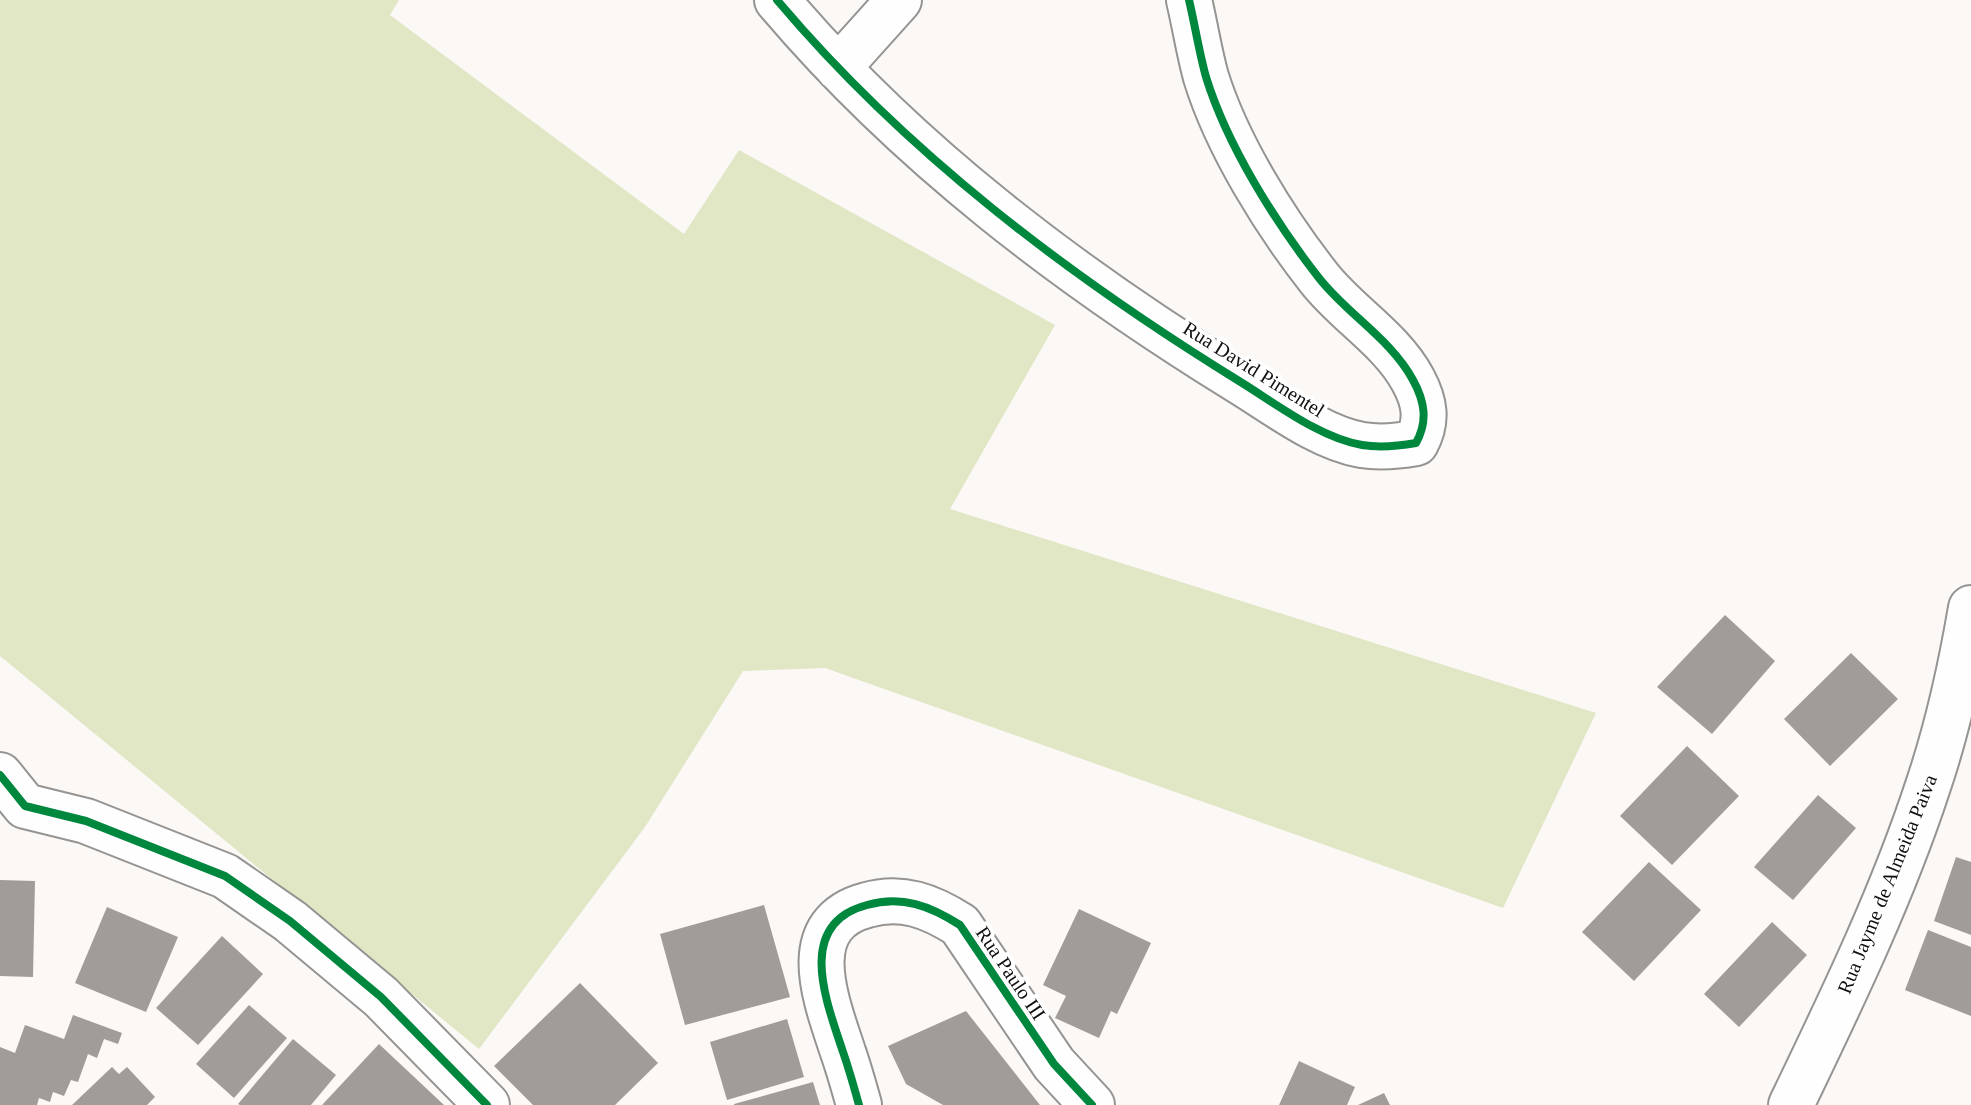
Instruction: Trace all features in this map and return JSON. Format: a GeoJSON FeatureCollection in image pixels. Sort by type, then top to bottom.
{"type":"FeatureCollection","features":[{"type":"Feature","properties":{"kind":"street","name":"Rua David Pimentel"},"geometry":{"type":"LineString","coordinates":[[777,0],[838,68],[939,164],[1095,286],[1215,366],[1316,428],[1361,445],[1395,447],[1416,443],[1424,429],[1425,410],[1413,380],[1396,355],[1321,280],[1288,236],[1256,183],[1230,134],[1206,78],[1189,0]]}},
{"type":"Feature","properties":{"kind":"street"},"geometry":{"type":"LineString","coordinates":[[838,68],[899,0]]}},
{"type":"Feature","properties":{"kind":"street","name":"Rua Jayme de Almeida Paiva"},"geometry":{"type":"LineString","coordinates":[[1791,1105],[1865,951],[1929,785],[1971,608]]}},
{"type":"Feature","properties":{"kind":"street"},"geometry":{"type":"LineString","coordinates":[[8,796],[86,821],[225,876],[290,921],[381,997],[487,1105]]}},
{"type":"Feature","properties":{"kind":"street","name":"Rua Paulo III"},"geometry":{"type":"LineString","coordinates":[[859,1105],[825,998],[820,969],[822,947],[836,922],[854,908],[901,900],[938,911],[960,925],[1054,1064],[1092,1105]]}},
{"type":"Feature","properties":{"kind":"green space"},"geometry":{"type":"Polygon","coordinates":[[[0,0],[399,0],[390,15],[684,234],[739,150],[1055,325],[950,509],[1596,713],[1503,908],[825,668],[743,671],[645,827],[479,1049],[0,656],[0,0]]]}},
{"type":"Feature","properties":{"kind":"building"},"geometry":{"type":"Polygon","coordinates":[[[1725,615],[1775,661],[1712,734],[1657,687],[1725,615]]]}},
{"type":"Feature","properties":{"kind":"building"},"geometry":{"type":"Polygon","coordinates":[[[1851,653],[1898,699],[1830,766],[1784,719],[1851,653]]]}},
{"type":"Feature","properties":{"kind":"building"},"geometry":{"type":"Polygon","coordinates":[[[1687,746],[1739,796],[1672,865],[1620,816],[1687,746]]]}},
{"type":"Feature","properties":{"kind":"building"},"geometry":{"type":"Polygon","coordinates":[[[1818,795],[1856,828],[1793,900],[1754,867],[1818,795]]]}},
{"type":"Feature","properties":{"kind":"building"},"geometry":{"type":"Polygon","coordinates":[[[1956,857],[1971,862],[1971,935],[1934,921],[1956,857]]]}},
{"type":"Feature","properties":{"kind":"building"},"geometry":{"type":"Polygon","coordinates":[[[1649,862],[1701,910],[1634,981],[1582,932],[1649,862]]]}},
{"type":"Feature","properties":{"kind":"building"},"geometry":{"type":"Polygon","coordinates":[[[0,880],[35,881],[33,977],[0,976],[0,880]]]}},
{"type":"Feature","properties":{"kind":"building"},"geometry":{"type":"Polygon","coordinates":[[[764,905],[790,997],[685,1025],[660,934],[764,905]]]}},
{"type":"Feature","properties":{"kind":"building"},"geometry":{"type":"Polygon","coordinates":[[[107,907],[178,937],[146,1012],[75,983],[107,907]]]}},
{"type":"Feature","properties":{"kind":"building"},"geometry":{"type":"Polygon","coordinates":[[[1079,909],[1151,943],[1117,1014],[1111,1011],[1099,1038],[1055,1018],[1066,996],[1043,985],[1079,909]]]}},
{"type":"Feature","properties":{"kind":"building"},"geometry":{"type":"Polygon","coordinates":[[[1772,922],[1807,955],[1739,1027],[1704,994],[1772,922]]]}},
{"type":"Feature","properties":{"kind":"building"},"geometry":{"type":"Polygon","coordinates":[[[1928,930],[1971,947],[1971,1016],[1905,990],[1928,930]]]}},
{"type":"Feature","properties":{"kind":"building"},"geometry":{"type":"Polygon","coordinates":[[[222,936],[263,974],[198,1045],[156,1008],[222,936]]]}},
{"type":"Feature","properties":{"kind":"building"},"geometry":{"type":"Polygon","coordinates":[[[580,983],[658,1063],[615,1105],[533,1105],[494,1066],[580,983]]]}},
{"type":"Feature","properties":{"kind":"building"},"geometry":{"type":"Polygon","coordinates":[[[249,1005],[287,1038],[234,1098],[196,1064],[249,1005]]]}},
{"type":"Feature","properties":{"kind":"building"},"geometry":{"type":"Polygon","coordinates":[[[966,1011],[1040,1105],[943,1105],[906,1084],[888,1046],[966,1011]]]}},
{"type":"Feature","properties":{"kind":"building"},"geometry":{"type":"Polygon","coordinates":[[[73,1015],[122,1033],[118,1044],[104,1039],[97,1058],[88,1054],[78,1082],[71,1080],[64,1096],[53,1092],[50,1102],[39,1098],[37,1105],[0,1105],[0,1047],[15,1053],[25,1025],[64,1039],[73,1015]]]}},
{"type":"Feature","properties":{"kind":"building"},"geometry":{"type":"Polygon","coordinates":[[[787,1019],[804,1077],[727,1100],[710,1042],[787,1019]]]}},
{"type":"Feature","properties":{"kind":"building"},"geometry":{"type":"Polygon","coordinates":[[[293,1039],[336,1075],[311,1105],[238,1104],[293,1039]]]}},
{"type":"Feature","properties":{"kind":"building"},"geometry":{"type":"Polygon","coordinates":[[[379,1044],[444,1105],[322,1105],[379,1044]]]}},
{"type":"Feature","properties":{"kind":"building"},"geometry":{"type":"Polygon","coordinates":[[[1299,1061],[1355,1087],[1347,1105],[1279,1105],[1299,1061]]]}},
{"type":"Feature","properties":{"kind":"building"},"geometry":{"type":"Polygon","coordinates":[[[112,1067],[119,1074],[127,1067],[155,1097],[147,1105],[72,1105],[112,1067]]]}},
{"type":"Feature","properties":{"kind":"building"},"geometry":{"type":"Polygon","coordinates":[[[813,1082],[820,1105],[734,1105],[734,1104],[813,1082]]]}},
{"type":"Feature","properties":{"kind":"building"},"geometry":{"type":"Polygon","coordinates":[[[1384,1093],[1390,1105],[1358,1105],[1384,1093]]]}},
{"type":"Feature","properties":{"kind":"cycle path"},"geometry":{"type":"LineString","coordinates":[[777,0],[827,56],[935,160],[1052,255],[1113,299],[1283,409],[1330,435],[1369,446],[1416,443],[1424,412],[1420,396],[1404,365],[1319,278],[1269,208],[1239,156],[1206,77],[1189,0]]}},
{"type":"Feature","properties":{"kind":"cycle path"},"geometry":{"type":"LineString","coordinates":[[0,775],[25,806],[86,821],[225,876],[290,921],[381,997],[487,1105]]}},
{"type":"Feature","properties":{"kind":"cycle path"},"geometry":{"type":"LineString","coordinates":[[859,1105],[824,989],[823,947],[830,929],[844,915],[867,905],[892,901],[927,908],[960,925],[1054,1064],[1092,1105]]}}]}
